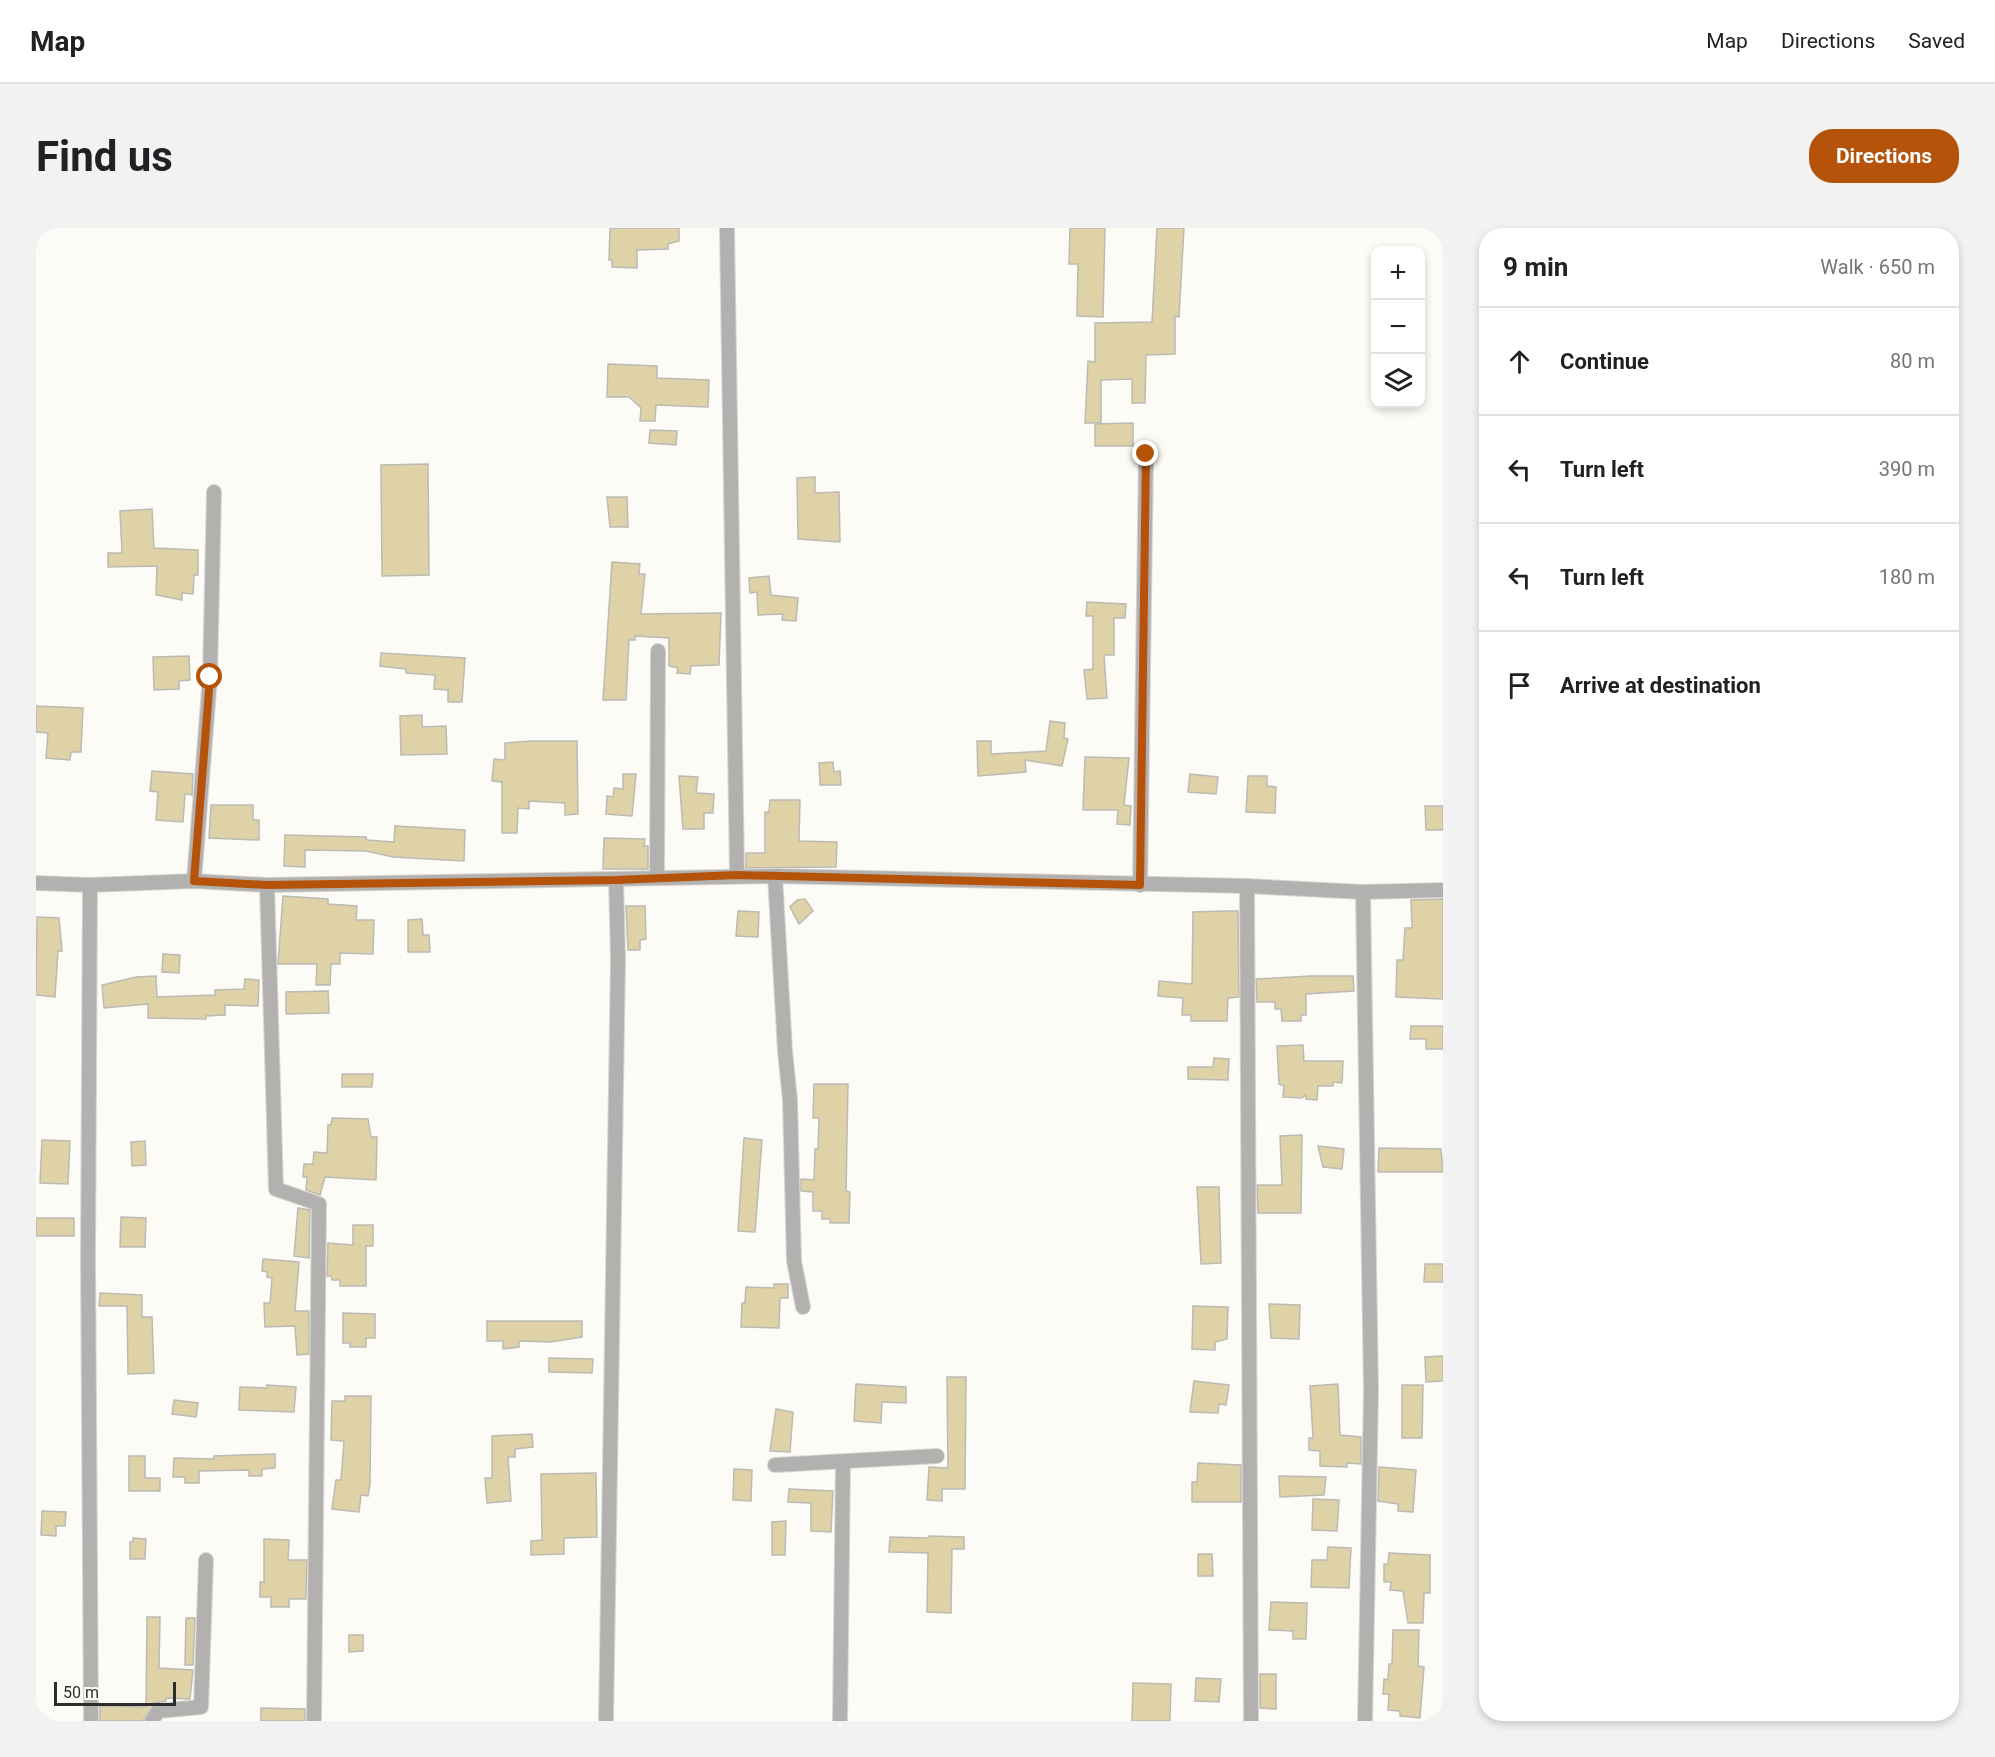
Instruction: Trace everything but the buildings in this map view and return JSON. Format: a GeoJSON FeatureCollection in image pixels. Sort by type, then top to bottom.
{"type":"FeatureCollection","features":[{"type":"Feature","properties":{"kind":"street"},"geometry":{"type":"LineString","coordinates":[[727,228],[737,875]]}},
{"type":"Feature","properties":{"kind":"street"},"geometry":{"type":"LineString","coordinates":[[1140,885],[1146,454]]}},
{"type":"Feature","properties":{"kind":"street"},"geometry":{"type":"LineString","coordinates":[[194,881],[210,677],[213,492]]}},
{"type":"Feature","properties":{"kind":"street"},"geometry":{"type":"LineString","coordinates":[[657,877],[658,651]]}},
{"type":"Feature","properties":{"kind":"street"},"geometry":{"type":"LineString","coordinates":[[36,883],[90,885],[194,881],[267,885],[616,880],[737,875],[1247,886],[1363,892],[1443,890]]}},
{"type":"Feature","properties":{"kind":"street"},"geometry":{"type":"LineString","coordinates":[[775,876],[784,1051],[790,1100],[794,1261],[804,1307]]}},
{"type":"Feature","properties":{"kind":"street"},"geometry":{"type":"LineString","coordinates":[[606,1721],[616,1076],[616,880]]}},
{"type":"Feature","properties":{"kind":"street"},"geometry":{"type":"LineString","coordinates":[[90,885],[88,1259],[91,1721]]}},
{"type":"Feature","properties":{"kind":"street"},"geometry":{"type":"LineString","coordinates":[[267,885],[276,1190],[320,1204],[314,1721]]}},
{"type":"Feature","properties":{"kind":"street"},"geometry":{"type":"LineString","coordinates":[[1247,886],[1251,1721]]}},
{"type":"Feature","properties":{"kind":"street"},"geometry":{"type":"LineString","coordinates":[[1363,892],[1371,1391],[1365,1721]]}},
{"type":"Feature","properties":{"kind":"street"},"geometry":{"type":"LineString","coordinates":[[775,1465],[936,1456]]}},
{"type":"Feature","properties":{"kind":"street"},"geometry":{"type":"LineString","coordinates":[[840,1721],[843,1463]]}},
{"type":"Feature","properties":{"kind":"street"},"geometry":{"type":"LineString","coordinates":[[152,1721],[158,1711],[201,1707],[206,1560]]}},
{"type":"Feature","properties":{"kind":"route"},"geometry":{"type":"LineString","coordinates":[[210,677],[194,881],[267,885],[616,880],[737,875],[1140,885],[1146,454]]}}]}
